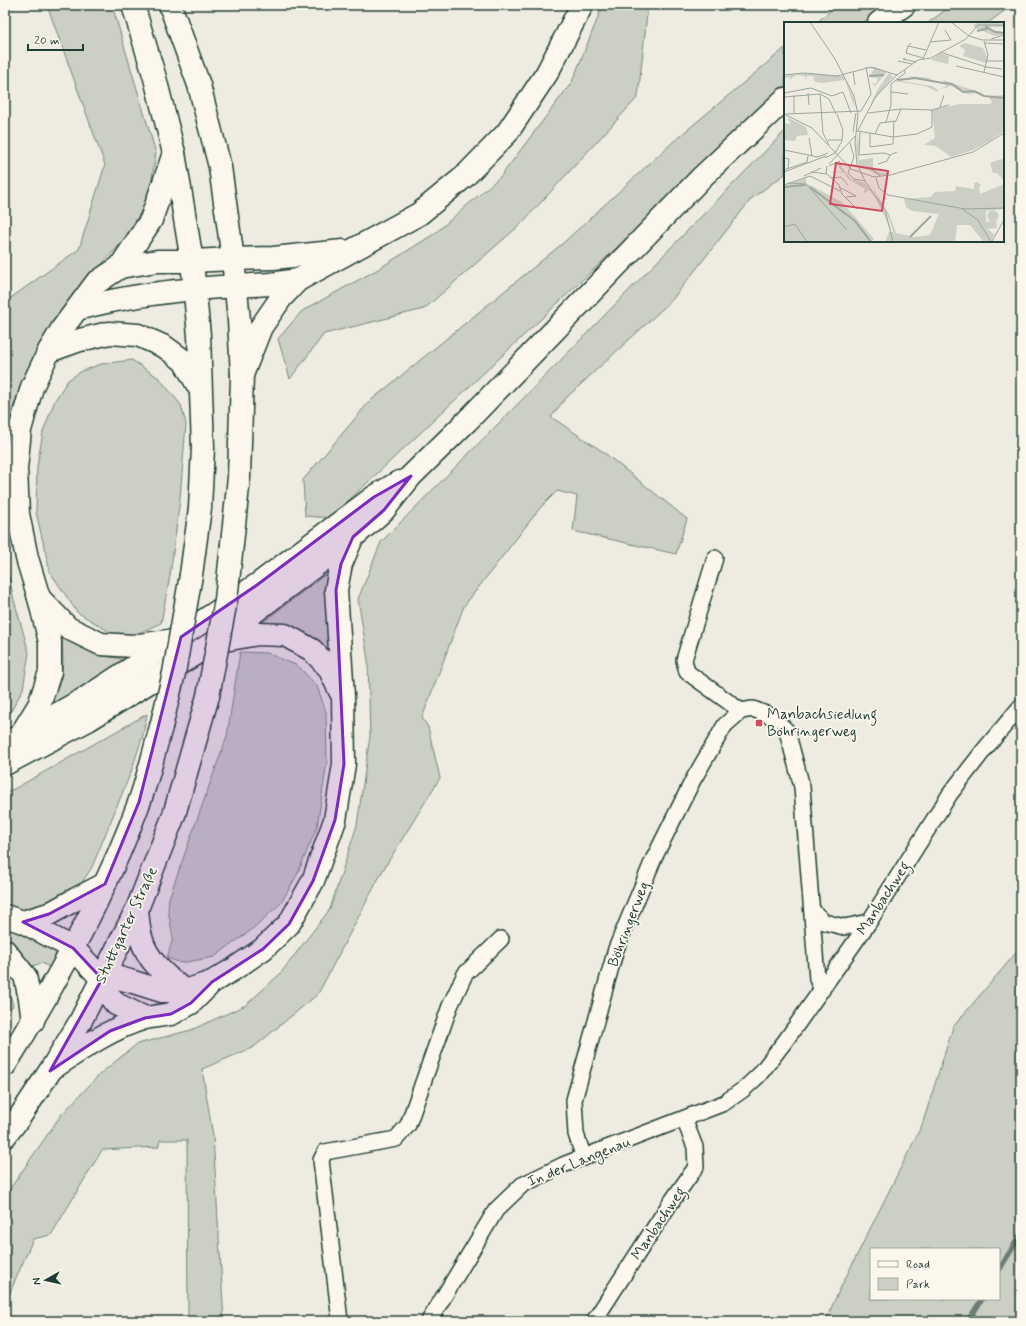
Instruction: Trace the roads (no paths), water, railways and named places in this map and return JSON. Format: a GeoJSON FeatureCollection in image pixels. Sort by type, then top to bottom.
{"type":"FeatureCollection","features":[{"type":"Feature","properties":{"kind":"main road"},"geometry":{"type":"LineString","coordinates":[[5,1065],[33,1021],[73,948],[105,884],[139,802],[161,727],[174,673],[191,575],[200,508],[203,448],[199,336],[192,261],[174,153],[155,78],[133,5]]}},
{"type":"Feature","properties":{"kind":"main road"},"geometry":{"type":"LineString","coordinates":[[170,5],[199,85],[220,167],[236,286],[242,375]]}},
{"type":"Feature","properties":{"kind":"main road"},"geometry":{"type":"LineString","coordinates":[[242,375],[261,328],[281,298],[298,280],[419,214],[464,177],[507,133],[548,73],[582,5]]}},
{"type":"Feature","properties":{"kind":"main road"},"geometry":{"type":"LineString","coordinates":[[880,22],[904,5]]}},
{"type":"Feature","properties":{"kind":"main road"},"geometry":{"type":"LineString","coordinates":[[5,764],[88,720],[216,641],[384,510],[411,476],[468,421],[703,176],[784,100]]}},
{"type":"Feature","properties":{"kind":"main road"},"geometry":{"type":"LineString","coordinates":[[12,740],[39,705],[50,672],[50,642],[27,558],[18,514],[16,469],[20,430],[32,387],[62,329],[96,283],[120,267],[151,220],[174,153]]}},
{"type":"Feature","properties":{"kind":"main road"},"geometry":{"type":"LineString","coordinates":[[120,267],[157,261],[274,258],[352,250]]}},
{"type":"Feature","properties":{"kind":"main road"},"geometry":{"type":"LineString","coordinates":[[77,309],[110,300],[194,288],[271,284],[298,280]]}},
{"type":"Feature","properties":{"kind":"main road"},"geometry":{"type":"LineString","coordinates":[[50,351],[80,340],[109,333],[138,335],[165,347],[184,361],[201,390]]}},
{"type":"Feature","properties":{"kind":"main road","name":"Stuttgarter Straße"},"geometry":{"type":"LineString","coordinates":[[5,1136],[19,1118],[80,1022],[137,909],[174,815],[208,696],[226,600],[239,477],[242,375]]}},
{"type":"Feature","properties":{"kind":"main road"},"geometry":{"type":"LineString","coordinates":[[12,740],[89,696],[176,640],[257,585],[374,497],[411,476]]}},
{"type":"Feature","properties":{"kind":"main road"},"geometry":{"type":"LineString","coordinates":[[102,979],[115,978],[130,980],[162,991],[185,991],[212,982],[263,949],[288,924],[313,881],[335,820],[344,764],[343,696],[336,590],[340,564],[352,536]]}},
{"type":"Feature","properties":{"kind":"main road"},"geometry":{"type":"LineString","coordinates":[[39,598],[68,628],[101,644],[133,646],[176,640]]}},
{"type":"Feature","properties":{"kind":"main road"},"geometry":{"type":"LineString","coordinates":[[216,641],[258,634],[285,635],[312,650],[329,668],[343,696]]}},
{"type":"Feature","properties":{"kind":"main road"},"geometry":{"type":"LineString","coordinates":[[14,919],[49,914],[76,898],[105,884]]}},
{"type":"Feature","properties":{"kind":"main road"},"geometry":{"type":"LineString","coordinates":[[137,909],[141,938],[149,957],[185,991]]}},
{"type":"Feature","properties":{"kind":"main road"},"geometry":{"type":"LineString","coordinates":[[14,919],[73,948],[102,979],[107,993],[116,1004],[145,1018]]}},
{"type":"Feature","properties":{"kind":"main road"},"geometry":{"type":"LineString","coordinates":[[5,951],[24,976],[30,999],[33,1021]]}},
{"type":"Feature","properties":{"kind":"main road"},"geometry":{"type":"LineString","coordinates":[[50,1070],[110,1031],[126,1023],[171,1014],[191,1003],[212,982]]}},
{"type":"Feature","properties":{"kind":"street"},"geometry":{"type":"LineString","coordinates":[[715,558],[684,660],[687,672],[741,711],[753,709],[771,716],[787,731],[802,788],[817,979],[822,990]]}},
{"type":"Feature","properties":{"kind":"street","name":"Manbachweg"},"geometry":{"type":"LineString","coordinates":[[744,1089],[759,1075],[822,990],[869,922],[950,794],[1021,706]]}},
{"type":"Feature","properties":{"kind":"street","name":"Böhringerweg"},"geometry":{"type":"LineString","coordinates":[[584,1158],[576,1134],[574,1100],[616,948],[654,858],[690,786],[725,725],[741,711]]}},
{"type":"Feature","properties":{"kind":"street"},"geometry":{"type":"LineString","coordinates":[[812,910],[824,922],[844,927],[869,922]]}},
{"type":"Feature","properties":{"kind":"street"},"geometry":{"type":"LineString","coordinates":[[340,1321],[320,1160],[325,1152],[396,1139],[408,1125],[450,1006],[465,974],[501,939]]}},
{"type":"Feature","properties":{"kind":"street","name":"In der Langenau"},"geometry":{"type":"LineString","coordinates":[[430,1321],[496,1210],[522,1185],[563,1165],[724,1103],[744,1089]]}},
{"type":"Feature","properties":{"kind":"street","name":"Manbachweg"},"geometry":{"type":"LineString","coordinates":[[594,1321],[668,1205],[696,1168],[695,1147],[684,1119]]}},
{"type":"Feature","properties":{"kind":"waterway"},"geometry":{"type":"LineString","coordinates":[[1000,1268],[1021,1234]]}},
{"type":"Feature","properties":{"kind":"waterway"},"geometry":{"type":"LineString","coordinates":[[968,1321],[981,1300]]}},
{"type":"Feature","properties":{"kind":"place","name":"Manbachsiedlung Böhringerweg"},"geometry":{"type":"Point","coordinates":[759,723]}}]}
